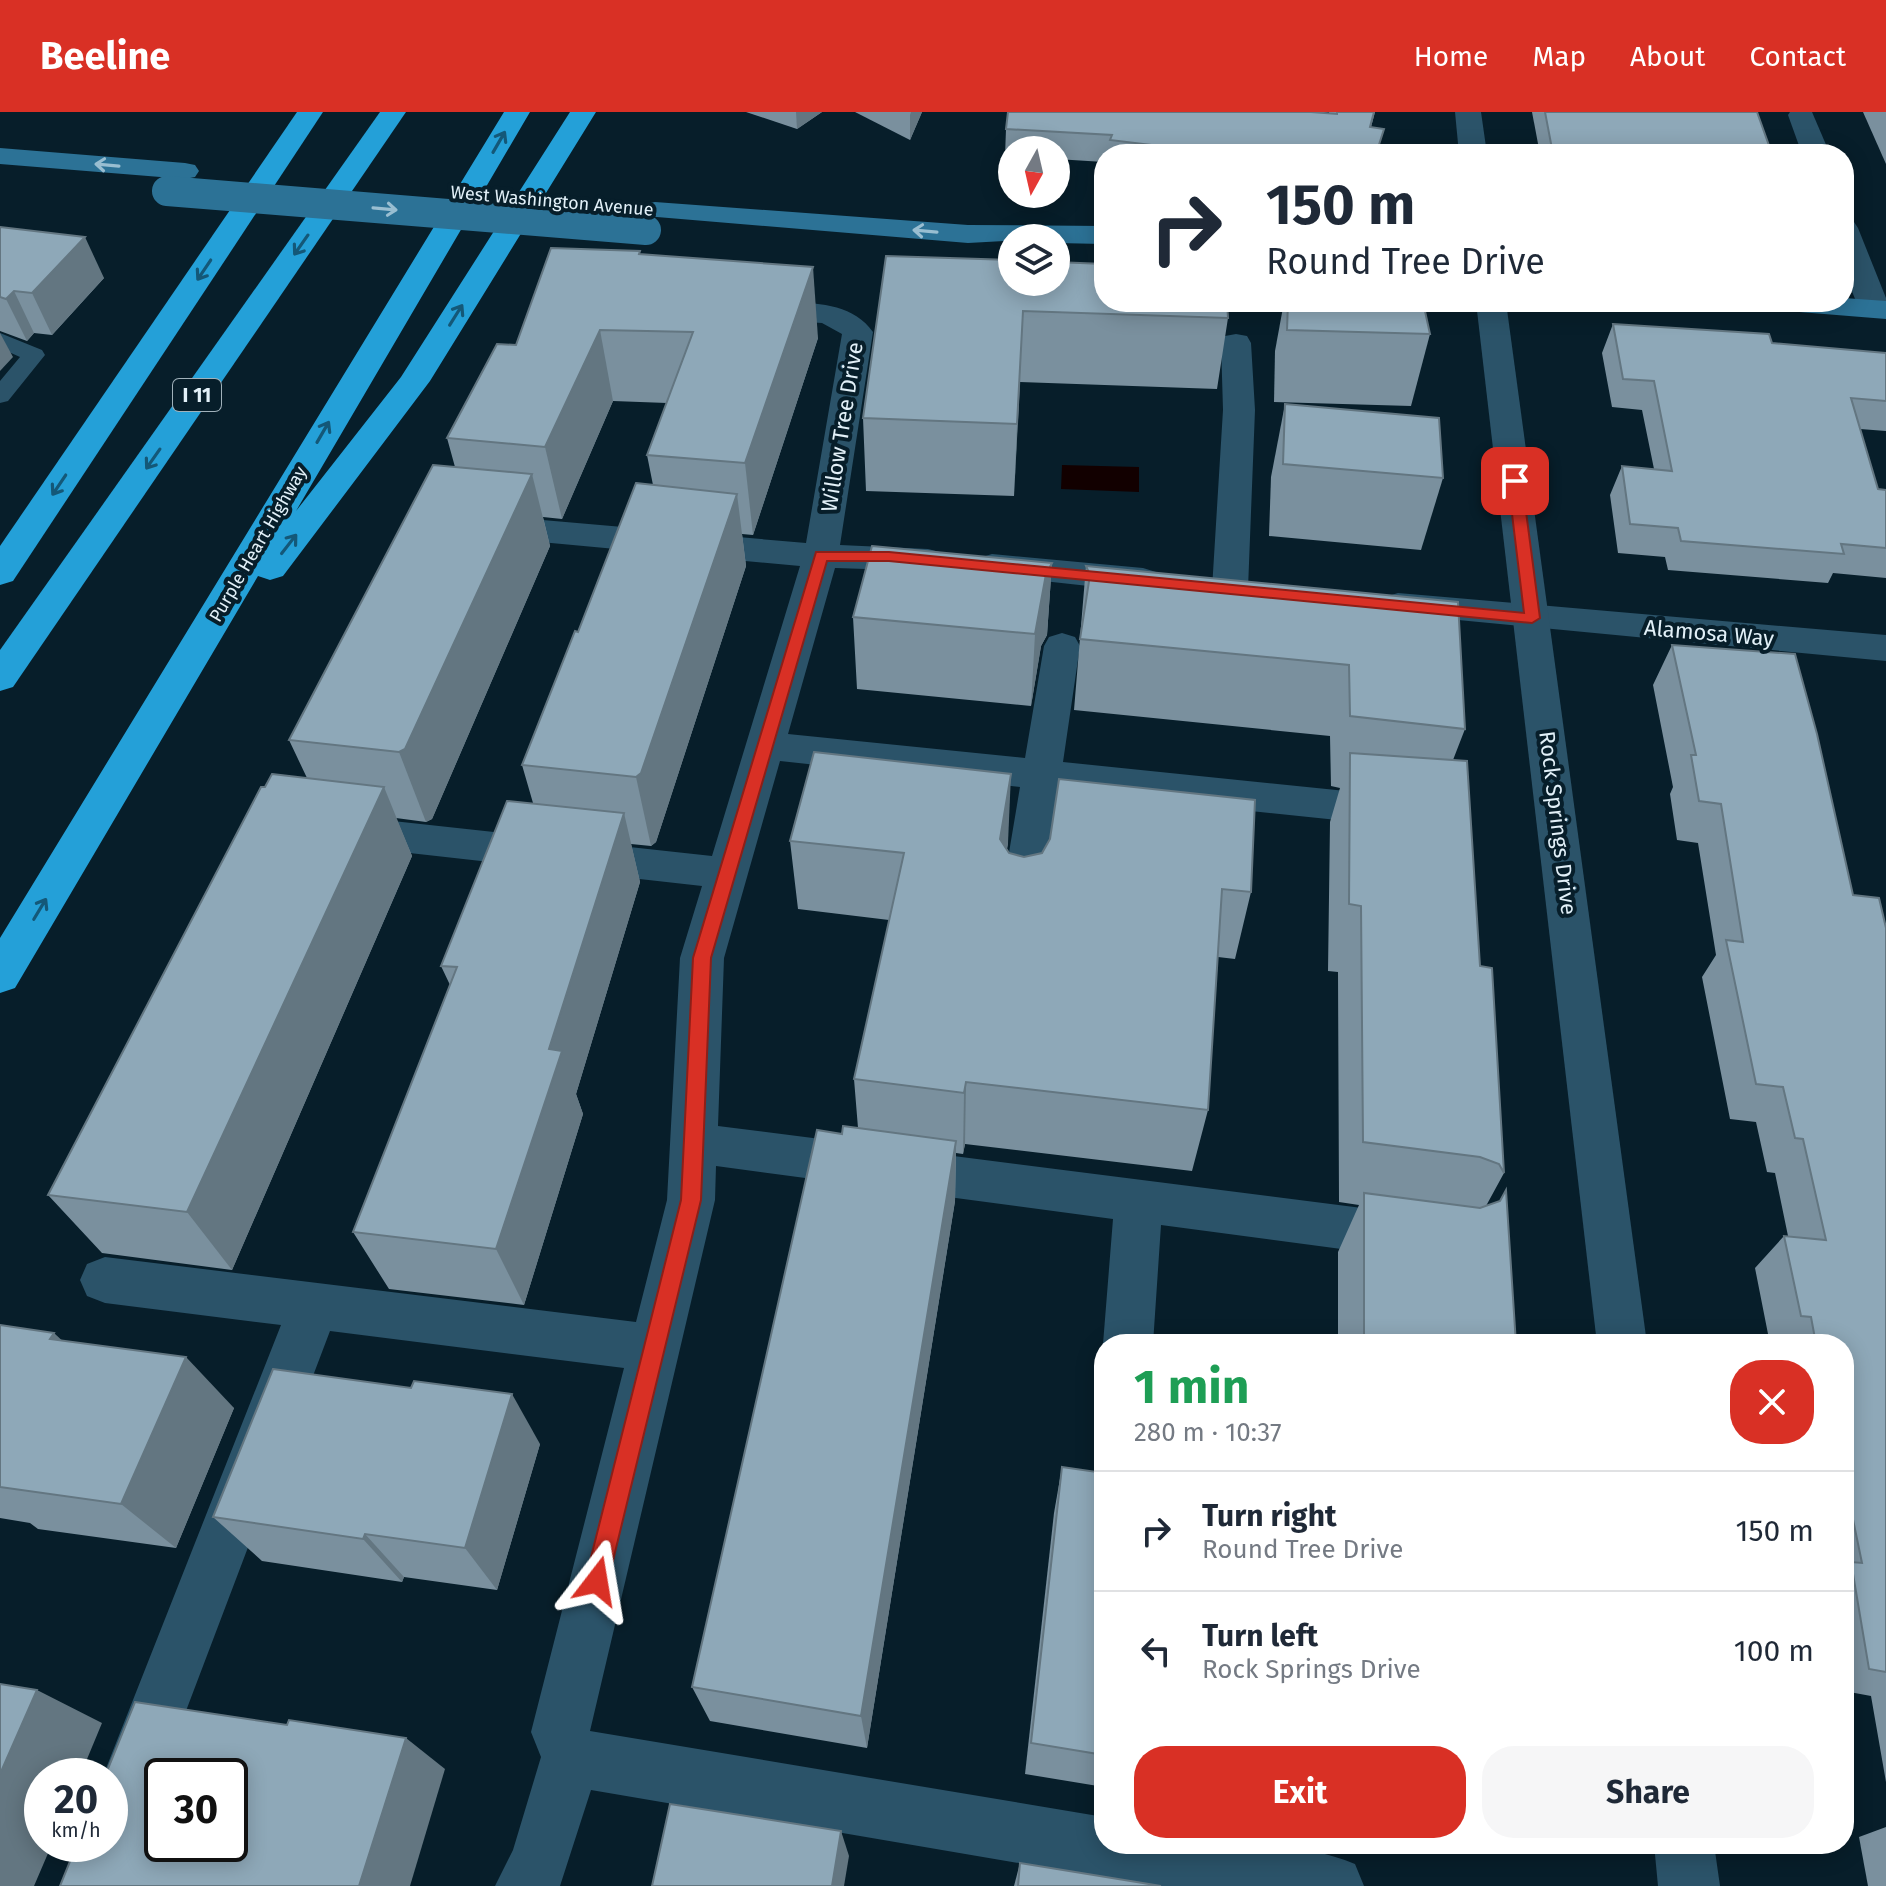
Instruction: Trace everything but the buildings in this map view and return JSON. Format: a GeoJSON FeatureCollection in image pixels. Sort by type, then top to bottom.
{"type":"FeatureCollection","features":[{"type":"Feature","properties":{"kind":"highway"},"geometry":{"type":"LineString","coordinates":[[0,573],[310,112]]}},
{"type":"Feature","properties":{"kind":"highway","name":"I 11"},"geometry":{"type":"LineString","coordinates":[[0,678],[393,112]]}},
{"type":"Feature","properties":{"kind":"highway","name":"Purple Heart Highway"},"geometry":{"type":"LineString","coordinates":[[0,976],[356,376],[517,112]]}},
{"type":"Feature","properties":{"kind":"highway"},"geometry":{"type":"LineString","coordinates":[[156,717],[414,381],[583,112]]}},
{"type":"Feature","properties":{"kind":"main road","name":"West Washington Avenue"},"geometry":{"type":"LineString","coordinates":[[0,156],[176,181],[651,220],[998,257]]}},
{"type":"Feature","properties":{"kind":"main road","name":"West Washington Avenue"},"geometry":{"type":"LineString","coordinates":[[0,181],[176,181]]}},
{"type":"Feature","properties":{"kind":"main road","name":"West Washington Avenue"},"geometry":{"type":"LineString","coordinates":[[651,220],[968,234],[1094,235]]}},
{"type":"Feature","properties":{"kind":"main road"},"geometry":{"type":"LineString","coordinates":[[1854,308],[1880,310]]}},
{"type":"Feature","properties":{"kind":"street"},"geometry":{"type":"LineString","coordinates":[[1468,112],[1472,144]]}},
{"type":"Feature","properties":{"kind":"street"},"geometry":{"type":"LineString","coordinates":[[1801,115],[1812,144]]}},
{"type":"Feature","properties":{"kind":"street"},"geometry":{"type":"LineString","coordinates":[[1854,251],[1880,310]]}},
{"type":"Feature","properties":{"kind":"street","name":"Willow Tree Drive"},"geometry":{"type":"LineString","coordinates":[[526,1886],[539,1864],[571,1757],[560,1732],[691,1200],[702,958],[821,556],[847,415],[858,332],[847,320],[823,314],[732,311]]}},
{"type":"Feature","properties":{"kind":"street","name":"Rock Springs Drive"},"geometry":{"type":"LineString","coordinates":[[1492,312],[1621,1334]]}},
{"type":"Feature","properties":{"kind":"street"},"geometry":{"type":"LineString","coordinates":[[460,524],[821,556],[889,557],[1216,587],[1239,410],[1236,343]]}},
{"type":"Feature","properties":{"kind":"street","name":"Alamosa Way"},"geometry":{"type":"LineString","coordinates":[[1357,601],[1886,648]]}},
{"type":"Feature","properties":{"kind":"street"},"geometry":{"type":"LineString","coordinates":[[1021,906],[1062,646]]}},
{"type":"Feature","properties":{"kind":"street"},"geometry":{"type":"LineString","coordinates":[[767,746],[1433,815]]}},
{"type":"Feature","properties":{"kind":"street"},"geometry":{"type":"LineString","coordinates":[[311,827],[726,873]]}},
{"type":"Feature","properties":{"kind":"street"},"geometry":{"type":"LineString","coordinates":[[693,1143],[1448,1241]]}},
{"type":"Feature","properties":{"kind":"street"},"geometry":{"type":"LineString","coordinates":[[1129,1334],[1139,1200]]}},
{"type":"Feature","properties":{"kind":"street"},"geometry":{"type":"LineString","coordinates":[[105,1280],[653,1348]]}},
{"type":"Feature","properties":{"kind":"street"},"geometry":{"type":"LineString","coordinates":[[128,1788],[314,1306]]}},
{"type":"Feature","properties":{"kind":"street"},"geometry":{"type":"LineString","coordinates":[[571,1757],[1094,1846]]}},
{"type":"Feature","properties":{"kind":"street"},"geometry":{"type":"LineString","coordinates":[[1144,1854],[1333,1886]]}},
{"type":"Feature","properties":{"kind":"street"},"geometry":{"type":"LineString","coordinates":[[1685,1854],[1689,1886]]}},
{"type":"Feature","properties":{"kind":"street"},"geometry":{"type":"LineString","coordinates":[[90,1886],[99,1862]]}},
{"type":"Feature","properties":{"kind":"lane"},"geometry":{"type":"LineString","coordinates":[[0,340],[34,355],[0,396]]}},
{"type":"Feature","properties":{"kind":"shaded area"},"geometry":{"type":"Polygon","coordinates":[[[1062,465],[1139,467],[1139,492],[1061,489],[1062,465]]]}},
{"type":"Feature","properties":{"kind":"route"},"geometry":{"type":"LineString","coordinates":[[597,1581],[691,1200],[702,958],[821,556],[889,557],[1532,618],[1515,481]]}}]}
